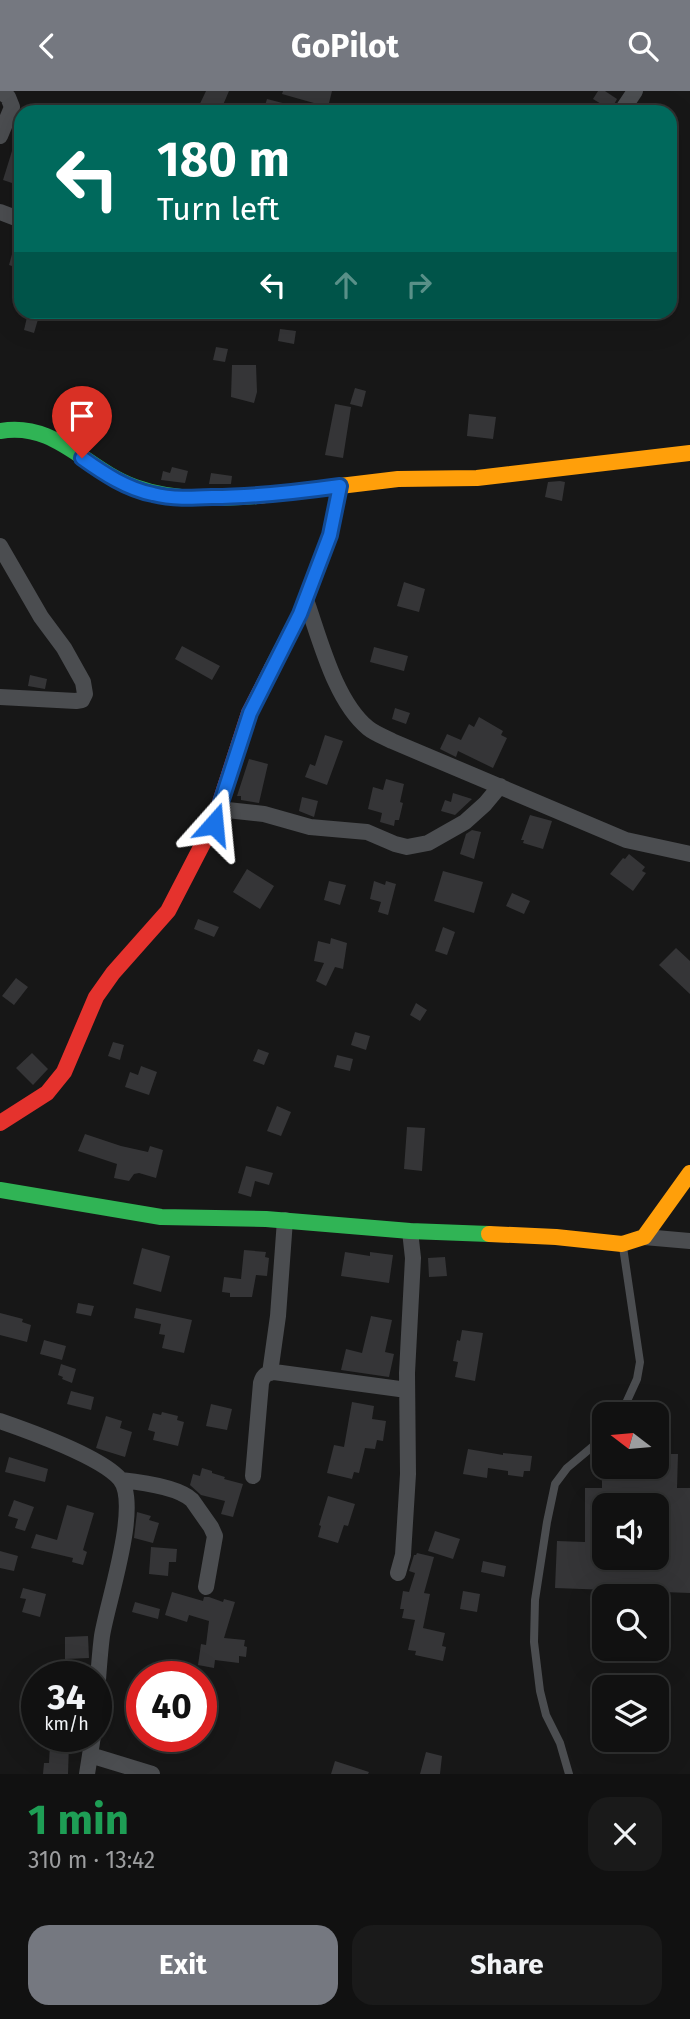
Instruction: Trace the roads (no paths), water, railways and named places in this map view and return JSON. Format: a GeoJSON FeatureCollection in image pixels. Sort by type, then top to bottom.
{"type":"FeatureCollection","features":[{"type":"Feature","properties":{"kind":"street"},"geometry":{"type":"LineString","coordinates":[[0,91],[8,97],[12,107],[0,136]]}},
{"type":"Feature","properties":{"kind":"street"},"geometry":{"type":"LineString","coordinates":[[0,431],[32,428],[48,434],[99,470],[130,487],[152,494],[181,498],[256,497],[393,480],[461,479],[690,453]]}},
{"type":"Feature","properties":{"kind":"street"},"geometry":{"type":"LineString","coordinates":[[0,1123],[47,1093],[64,1072],[96,997],[113,973],[168,911],[214,824],[250,713],[306,600],[330,535],[340,486]]}},
{"type":"Feature","properties":{"kind":"street"},"geometry":{"type":"LineString","coordinates":[[0,546],[41,617],[64,648],[83,682],[85,694],[82,700],[76,701],[0,697]]}},
{"type":"Feature","properties":{"kind":"street"},"geometry":{"type":"LineString","coordinates":[[306,600],[339,687],[349,707],[368,728],[392,741],[626,840],[690,853]]}},
{"type":"Feature","properties":{"kind":"street"},"geometry":{"type":"LineString","coordinates":[[218,809],[264,814],[310,827],[367,832],[407,847],[428,843],[465,822],[500,786]]}},
{"type":"Feature","properties":{"kind":"street"},"geometry":{"type":"LineString","coordinates":[[644,1237],[690,1173]]}},
{"type":"Feature","properties":{"kind":"street"},"geometry":{"type":"LineString","coordinates":[[0,1190],[161,1217],[285,1220],[410,1231],[556,1237],[622,1244],[644,1237],[690,1241]]}},
{"type":"Feature","properties":{"kind":"street"},"geometry":{"type":"LineString","coordinates":[[270,1373],[278,1316],[285,1220]]}},
{"type":"Feature","properties":{"kind":"street"},"geometry":{"type":"LineString","coordinates":[[398,1573],[403,1555],[408,1474],[407,1390],[413,1258],[410,1231]]}},
{"type":"Feature","properties":{"kind":"street"},"geometry":{"type":"LineString","coordinates":[[253,1476],[261,1383],[263,1377],[270,1373],[407,1390]]}},
{"type":"Feature","properties":{"kind":"street"},"geometry":{"type":"LineString","coordinates":[[0,1421],[62,1445],[108,1469],[121,1480],[126,1492],[127,1510],[121,1560],[102,1635],[100,1661]]}},
{"type":"Feature","properties":{"kind":"street"},"geometry":{"type":"LineString","coordinates":[[121,1480],[166,1488],[189,1496],[215,1536],[206,1587]]}},
{"type":"Feature","properties":{"kind":"street"},"geometry":{"type":"LineString","coordinates":[[88,1774],[90,1752]]}},
{"type":"Feature","properties":{"kind":"street"},"geometry":{"type":"LineString","coordinates":[[90,1755],[152,1774]]}},
{"type":"Feature","properties":{"kind":"lane"},"geometry":{"type":"LineString","coordinates":[[622,1244],[640,1362],[637,1380],[627,1402]]}},
{"type":"Feature","properties":{"kind":"lane"},"geometry":{"type":"LineString","coordinates":[[569,1774],[560,1743],[546,1715],[540,1691],[534,1641],[535,1600],[555,1484],[567,1468],[592,1447]]}}]}
